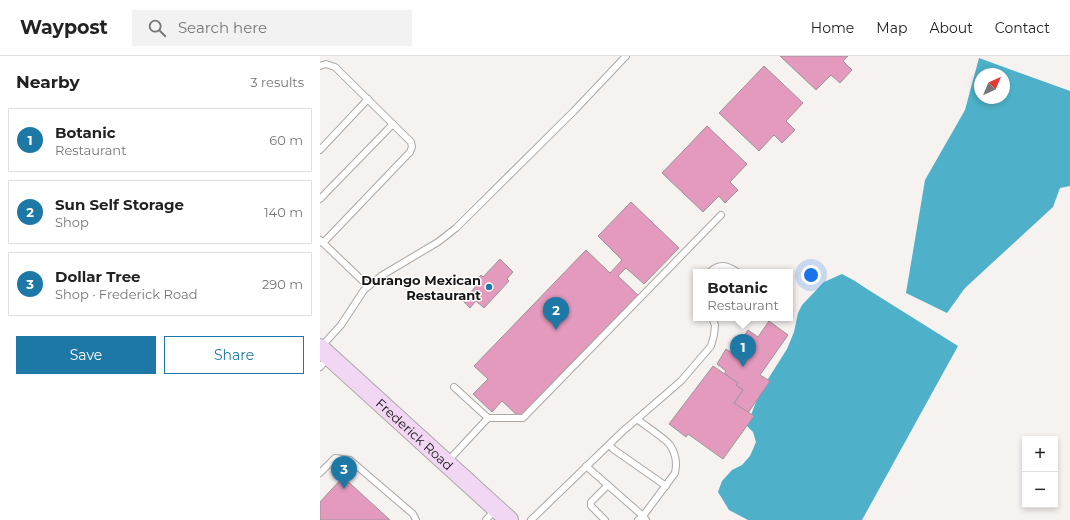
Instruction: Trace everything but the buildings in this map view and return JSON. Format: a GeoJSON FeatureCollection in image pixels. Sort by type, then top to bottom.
{"type":"FeatureCollection","features":[{"type":"Feature","properties":{"kind":"main road","name":"Frederick Road"},"geometry":{"type":"LineString","coordinates":[[322,355],[446,463],[497,516]]}},
{"type":"Feature","properties":{"kind":"lane"},"geometry":{"type":"LineString","coordinates":[[322,355],[368,286],[381,276],[438,242],[456,228],[574,111],[626,56]]}},
{"type":"Feature","properties":{"kind":"lane"},"geometry":{"type":"LineString","coordinates":[[320,66],[326,64],[335,67],[411,142],[412,147],[410,152],[322,242],[368,286]]}},
{"type":"Feature","properties":{"kind":"lane"},"geometry":{"type":"LineString","coordinates":[[320,150],[368,99]]}},
{"type":"Feature","properties":{"kind":"lane"},"geometry":{"type":"LineString","coordinates":[[320,199],[393,124]]}},
{"type":"Feature","properties":{"kind":"lane"},"geometry":{"type":"LineString","coordinates":[[454,387],[488,418],[522,418],[721,215]]}},
{"type":"Feature","properties":{"kind":"lane"},"geometry":{"type":"LineString","coordinates":[[712,269],[714,267],[723,266],[732,269]]}},
{"type":"Feature","properties":{"kind":"lane"},"geometry":{"type":"LineString","coordinates":[[531,520],[636,419],[681,381],[711,346],[714,335],[715,324],[714,321]]}},
{"type":"Feature","properties":{"kind":"lane"},"geometry":{"type":"LineString","coordinates":[[446,463],[488,418]]}},
{"type":"Feature","properties":{"kind":"lane"},"geometry":{"type":"LineString","coordinates":[[586,466],[608,485],[642,519],[675,473],[677,465],[669,444],[636,419]]}},
{"type":"Feature","properties":{"kind":"lane"},"geometry":{"type":"LineString","coordinates":[[610,445],[613,450],[666,486]]}},
{"type":"Feature","properties":{"kind":"lane"},"geometry":{"type":"LineString","coordinates":[[320,473],[335,458],[350,460],[414,514],[416,520]]}},
{"type":"Feature","properties":{"kind":"lane"},"geometry":{"type":"LineString","coordinates":[[605,520],[591,506],[591,502],[608,485]]}},
{"type":"Feature","properties":{"kind":"water"},"geometry":{"type":"Polygon","coordinates":[[[979,58],[1007,68],[976,68],[979,58]]]}},
{"type":"Feature","properties":{"kind":"water"},"geometry":{"type":"Polygon","coordinates":[[[1010,69],[1070,91],[1070,186],[1060,188],[1053,207],[965,288],[947,313],[906,293],[925,180],[965,110],[974,77],[974,104],[1010,104],[1010,69]]]}},
{"type":"Feature","properties":{"kind":"water"},"geometry":{"type":"Polygon","coordinates":[[[842,274],[958,346],[862,520],[748,520],[729,510],[718,492],[722,481],[732,470],[742,465],[750,456],[756,442],[753,432],[747,426],[749,420],[756,402],[768,379],[787,349],[794,332],[798,313],[802,305],[824,282],[842,274]]]}},
{"type":"Feature","properties":{"kind":"place","name":"Durango Mexican Restaurant"},"geometry":{"type":"Point","coordinates":[489,287]}},
{"type":"Feature","properties":{"kind":"place","name":"Sun Self Storage"},"geometry":{"type":"Point","coordinates":[556,330]}},
{"type":"Feature","properties":{"kind":"place","name":"Botanic"},"geometry":{"type":"Point","coordinates":[743,367]}},
{"type":"Feature","properties":{"kind":"place","name":"Dollar Tree"},"geometry":{"type":"Point","coordinates":[344,489]}}]}
